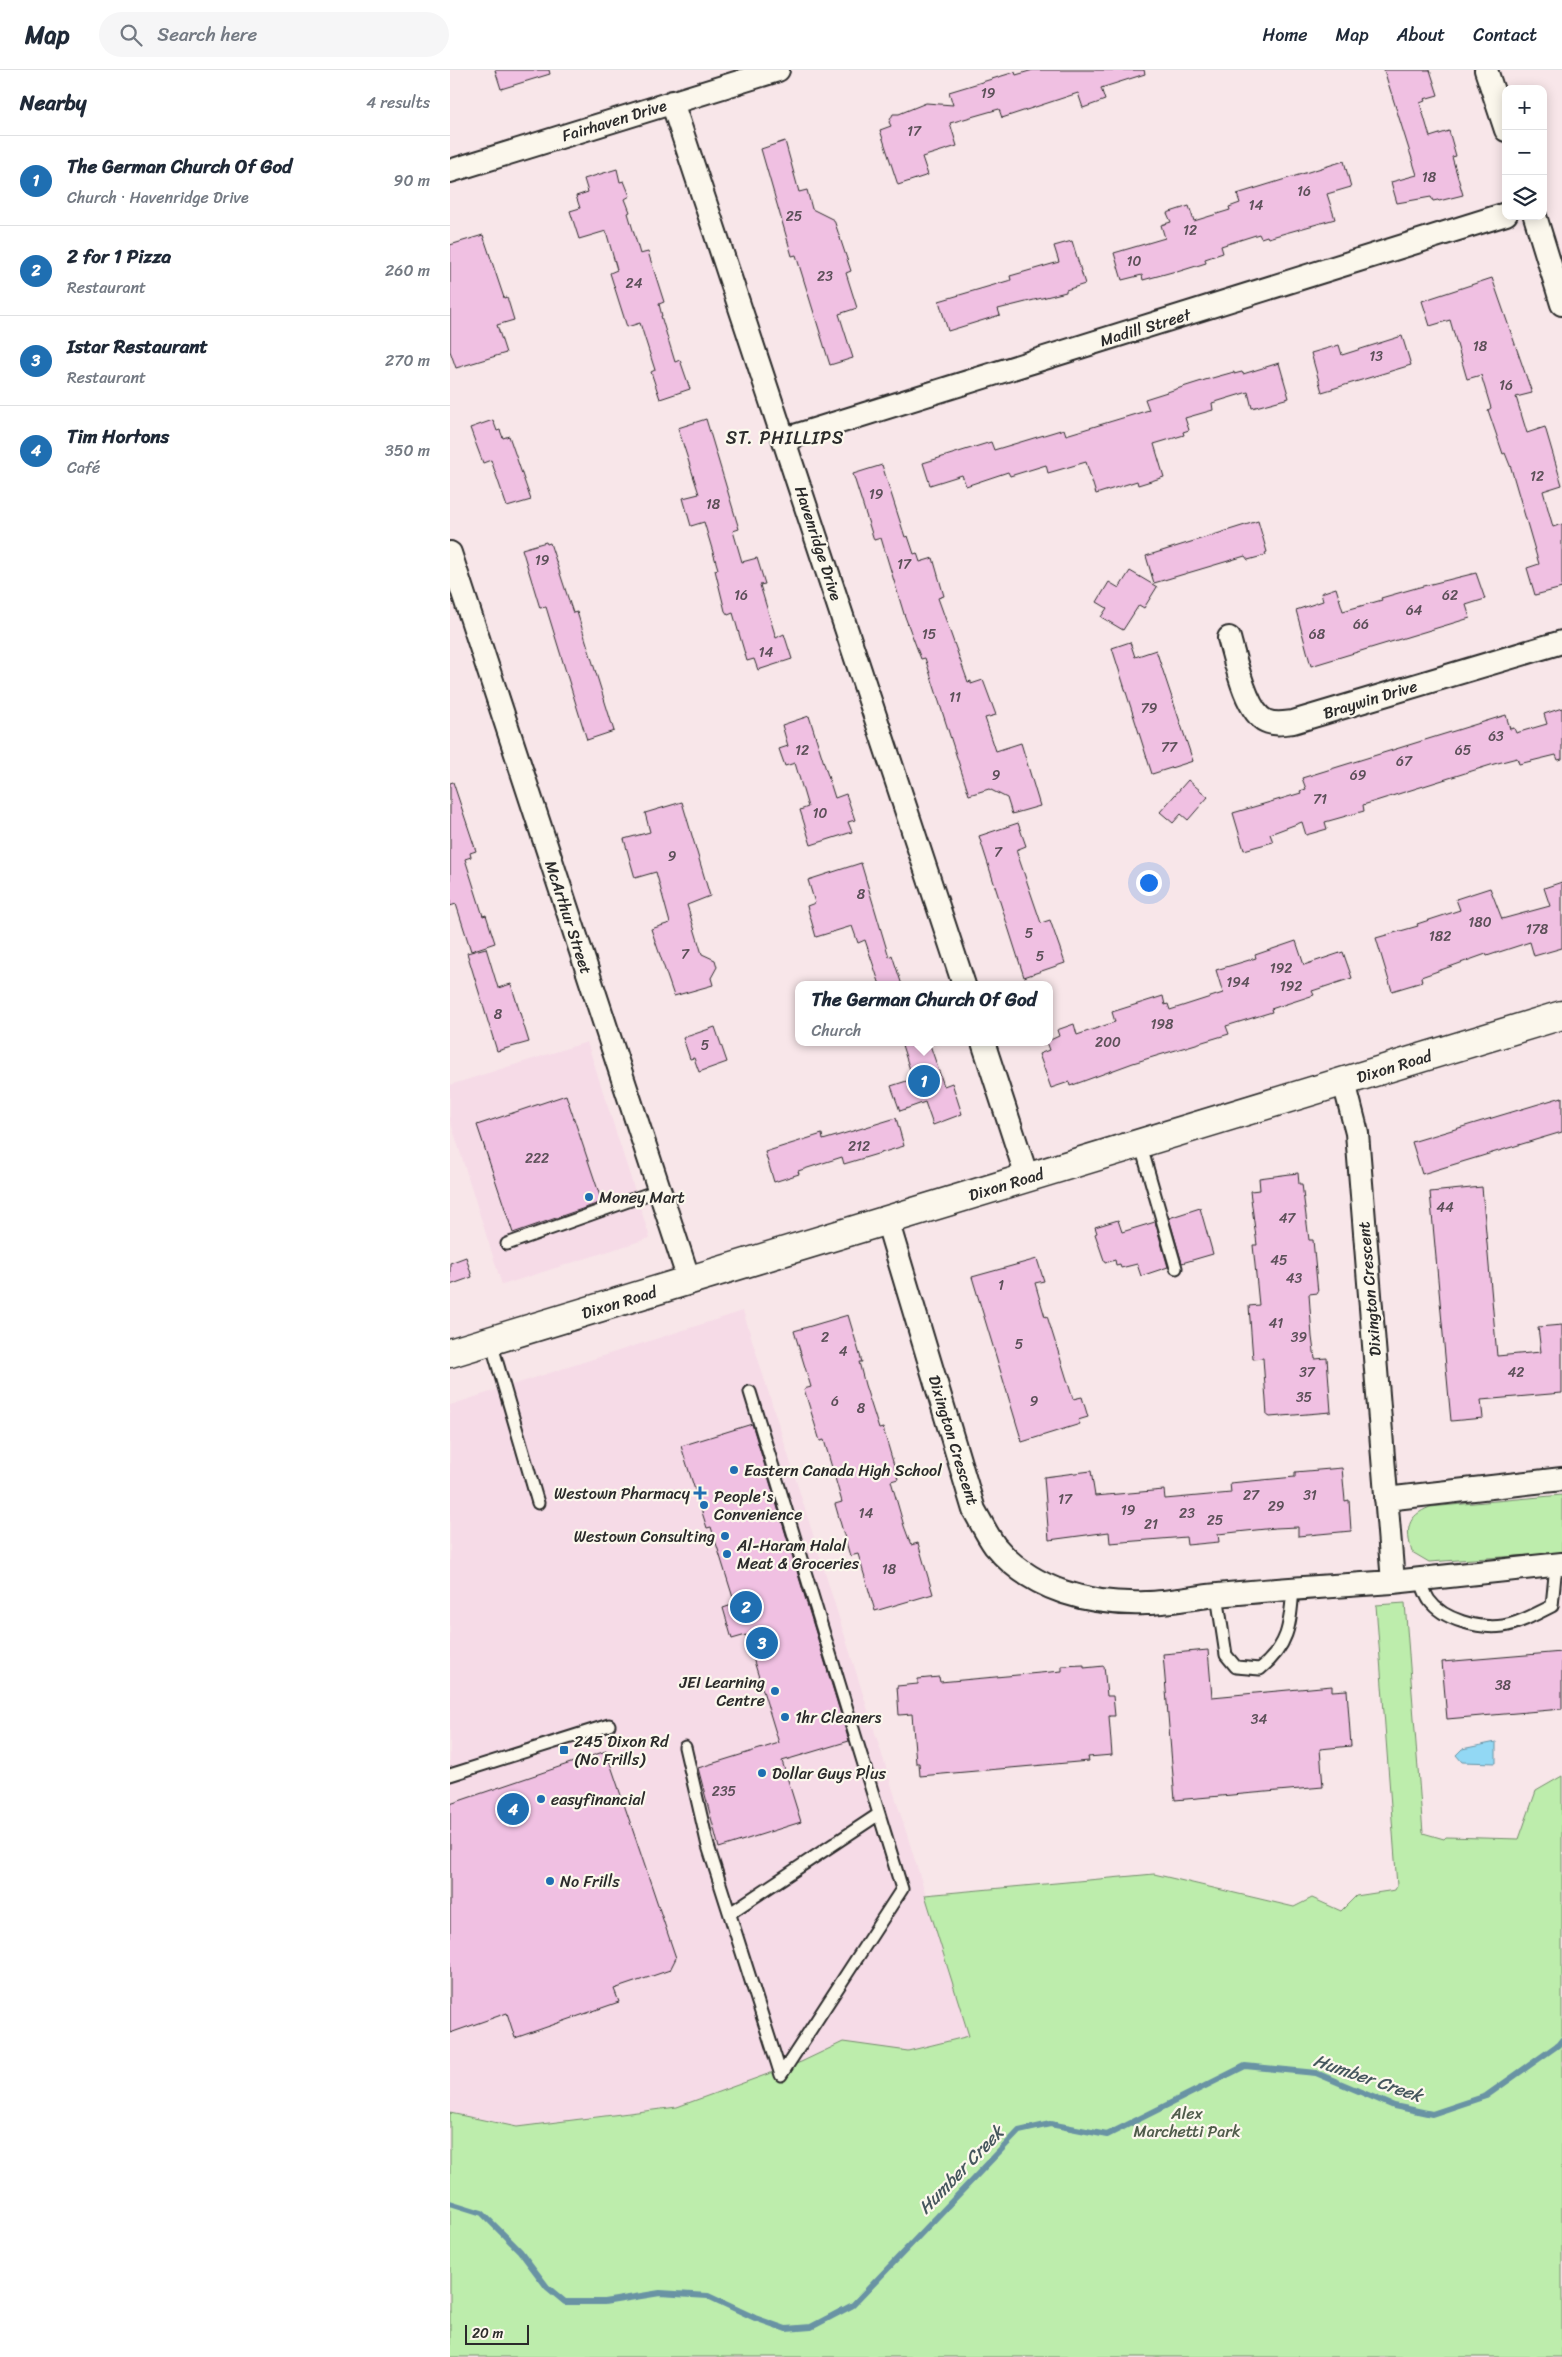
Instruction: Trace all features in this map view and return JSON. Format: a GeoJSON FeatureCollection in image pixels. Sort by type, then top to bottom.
{"type":"FeatureCollection","features":[{"type":"Feature","properties":{"kind":"main road","name":"Dixon Road"},"geometry":{"type":"LineString","coordinates":[[450,1354],[1562,1015]]}},
{"type":"Feature","properties":{"kind":"street","name":"Fairhaven Drive"},"geometry":{"type":"LineString","coordinates":[[450,171],[778,70]]}},
{"type":"Feature","properties":{"kind":"street"},"geometry":{"type":"LineString","coordinates":[[1486,70],[1502,118]]}},
{"type":"Feature","properties":{"kind":"street","name":"Havenridge Drive"},"geometry":{"type":"LineString","coordinates":[[672,102],[963,981]]}},
{"type":"Feature","properties":{"kind":"street","name":"Madill Street"},"geometry":{"type":"LineString","coordinates":[[785,439],[1502,215]]}},
{"type":"Feature","properties":{"kind":"street"},"geometry":{"type":"LineString","coordinates":[[1535,220],[1562,304]]}},
{"type":"Feature","properties":{"kind":"street","name":"McArthur Street"},"geometry":{"type":"LineString","coordinates":[[450,553],[689,1280]]}},
{"type":"Feature","properties":{"kind":"street","name":"Braywin Drive"},"geometry":{"type":"LineString","coordinates":[[1229,638],[1249,702],[1257,714],[1266,721],[1277,724],[1293,722],[1562,642]]}},
{"type":"Feature","properties":{"kind":"street"},"geometry":{"type":"LineString","coordinates":[[984,1046],[1027,1177]]}},
{"type":"Feature","properties":{"kind":"street","name":"Dixington Crescent"},"geometry":{"type":"LineString","coordinates":[[1344,1082],[1357,1133],[1393,1582]]}},
{"type":"Feature","properties":{"kind":"street","name":"Dixington Crescent"},"geometry":{"type":"LineString","coordinates":[[887,1220],[974,1510],[994,1545],[1006,1557],[1040,1583],[1072,1596],[1118,1603],[1148,1603],[1217,1595],[1393,1582],[1559,1564]]}},
{"type":"Feature","properties":{"kind":"street"},"geometry":{"type":"LineString","coordinates":[[1386,1499],[1562,1478]]}},
{"type":"Feature","properties":{"kind":"lane"},"geometry":{"type":"LineString","coordinates":[[1140,1143],[1176,1268]]}},
{"type":"Feature","properties":{"kind":"lane"},"geometry":{"type":"LineString","coordinates":[[507,1244],[659,1190]]}},
{"type":"Feature","properties":{"kind":"lane"},"geometry":{"type":"LineString","coordinates":[[491,1342],[538,1502]]}},
{"type":"Feature","properties":{"kind":"lane"},"geometry":{"type":"LineString","coordinates":[[685,1747],[708,1846],[781,2075],[902,1889],[750,1392]]}},
{"type":"Feature","properties":{"kind":"lane"},"geometry":{"type":"LineString","coordinates":[[1420,1579],[1428,1600],[1438,1610],[1460,1621],[1486,1627],[1504,1626],[1557,1607],[1559,1564]]}},
{"type":"Feature","properties":{"kind":"lane"},"geometry":{"type":"LineString","coordinates":[[1217,1595],[1226,1656],[1236,1667],[1260,1669],[1275,1656],[1290,1626],[1293,1589]]}},
{"type":"Feature","properties":{"kind":"lane"},"geometry":{"type":"LineString","coordinates":[[450,1775],[609,1725]]}},
{"type":"Feature","properties":{"kind":"lane"},"geometry":{"type":"LineString","coordinates":[[730,1913],[879,1814]]}},
{"type":"Feature","properties":{"kind":"shaded area"},"geometry":{"type":"Polygon","coordinates":[[[587,1042],[650,1238],[502,1285],[450,1120],[450,1085],[587,1042]]]}},
{"type":"Feature","properties":{"kind":"shaded area"},"geometry":{"type":"Polygon","coordinates":[[[743,1311],[970,2036],[775,2083],[778,2093],[517,2127],[450,2113],[450,1405],[743,1311]]]}},
{"type":"Feature","properties":{"kind":"green space"},"geometry":{"type":"Polygon","coordinates":[[[1562,1495],[1562,1553],[1429,1562],[1412,1552],[1409,1530],[1412,1519],[1430,1507],[1562,1495]]]}},
{"type":"Feature","properties":{"kind":"green space","name":"Alex Marchetti Park"},"geometry":{"type":"Polygon","coordinates":[[[1405,1603],[1423,1833],[1444,1839],[1446,1837],[1519,1839],[1536,1791],[1562,1776],[1562,2357],[450,2357],[450,2113],[517,2127],[677,2107],[801,2062],[843,2042],[908,2051],[969,2036],[925,1895],[1154,1874],[1294,1907],[1312,1898],[1341,1911],[1356,1896],[1395,1890],[1397,1886],[1376,1605],[1405,1603]]]}},
{"type":"Feature","properties":{"kind":"water"},"geometry":{"type":"Polygon","coordinates":[[[1496,1742],[1496,1763],[1462,1762],[1456,1755],[1462,1749],[1496,1742]]]}},
{"type":"Feature","properties":{"kind":"building"},"geometry":{"type":"Polygon","coordinates":[[[495,70],[549,70],[550,74],[501,89],[495,70]]]}},
{"type":"Feature","properties":{"kind":"building"},"geometry":{"type":"Polygon","coordinates":[[[1033,70],[1144,70],[1145,74],[1101,88],[1105,100],[1083,108],[1078,93],[1002,118],[999,109],[950,123],[957,146],[922,157],[928,175],[898,185],[880,130],[891,126],[889,122],[893,114],[899,114],[926,103],[953,105],[949,92],[1015,72],[1016,75],[1033,70]]]}},
{"type":"Feature","properties":{"kind":"building"},"geometry":{"type":"Polygon","coordinates":[[[1384,70],[1430,70],[1438,95],[1424,99],[1425,101],[1420,103],[1430,137],[1449,131],[1456,156],[1452,157],[1463,195],[1439,201],[1433,201],[1431,197],[1397,203],[1391,182],[1417,175],[1384,70]]]}},
{"type":"Feature","properties":{"kind":"building"},"geometry":{"type":"Polygon","coordinates":[[[785,141],[799,192],[807,190],[812,209],[834,220],[851,271],[846,273],[857,308],[839,314],[853,358],[830,365],[796,255],[792,256],[761,149],[785,141]]]}},
{"type":"Feature","properties":{"kind":"building"},"geometry":{"type":"Polygon","coordinates":[[[1344,161],[1351,187],[1327,194],[1335,219],[1268,238],[1267,236],[1261,238],[1259,234],[1221,246],[1223,253],[1205,259],[1206,263],[1177,272],[1143,280],[1142,275],[1122,280],[1114,253],[1165,238],[1161,225],[1171,222],[1167,213],[1189,206],[1194,221],[1230,210],[1229,207],[1240,203],[1237,194],[1344,161]]]}},
{"type":"Feature","properties":{"kind":"building"},"geometry":{"type":"Polygon","coordinates":[[[617,169],[620,182],[624,181],[630,196],[625,199],[640,254],[648,252],[664,302],[659,304],[661,316],[675,362],[680,360],[690,389],[660,399],[651,372],[655,370],[640,323],[627,327],[610,273],[617,270],[606,231],[579,239],[570,211],[580,208],[576,196],[588,192],[584,179],[617,169]]]}},
{"type":"Feature","properties":{"kind":"building"},"geometry":{"type":"Polygon","coordinates":[[[483,235],[504,298],[507,297],[514,320],[497,325],[506,353],[456,368],[450,351],[450,245],[483,235]]]}},
{"type":"Feature","properties":{"kind":"building"},"geometry":{"type":"Polygon","coordinates":[[[1072,241],[1085,284],[1066,290],[1066,292],[998,309],[1000,315],[948,331],[939,301],[1011,280],[1010,276],[1059,262],[1054,246],[1072,241]]]}},
{"type":"Feature","properties":{"kind":"building"},"geometry":{"type":"Polygon","coordinates":[[[1492,278],[1532,393],[1516,397],[1527,433],[1545,427],[1562,485],[1543,491],[1553,527],[1562,524],[1562,588],[1535,595],[1527,568],[1539,564],[1511,468],[1505,453],[1503,454],[1488,410],[1491,408],[1481,375],[1467,379],[1450,320],[1430,326],[1422,301],[1492,278]]]}},
{"type":"Feature","properties":{"kind":"building"},"geometry":{"type":"Polygon","coordinates":[[[1402,336],[1411,365],[1322,392],[1311,353],[1339,345],[1342,355],[1402,336]]]}},
{"type":"Feature","properties":{"kind":"building"},"geometry":{"type":"Polygon","coordinates":[[[1279,363],[1289,398],[1252,408],[1248,392],[1212,403],[1213,410],[1185,418],[1189,430],[1183,432],[1184,435],[1154,444],[1164,477],[1138,485],[1137,481],[1096,494],[1086,462],[1048,473],[1046,465],[1010,476],[1008,472],[966,486],[962,475],[930,485],[923,463],[991,442],[994,450],[1064,429],[1066,435],[1149,410],[1145,399],[1234,372],[1234,374],[1242,372],[1243,374],[1279,363]]]}},
{"type":"Feature","properties":{"kind":"building"},"geometry":{"type":"Polygon","coordinates":[[[706,419],[739,529],[733,531],[742,562],[757,558],[765,584],[760,585],[776,638],[784,634],[792,659],[758,670],[754,659],[747,661],[733,613],[728,615],[725,611],[715,570],[718,569],[704,522],[691,526],[683,498],[699,494],[678,428],[706,419]]]}},
{"type":"Feature","properties":{"kind":"building"},"geometry":{"type":"Polygon","coordinates":[[[493,420],[497,431],[500,430],[503,438],[509,436],[531,500],[507,507],[491,460],[483,463],[470,428],[493,420]]]}},
{"type":"Feature","properties":{"kind":"building"},"geometry":{"type":"Polygon","coordinates":[[[882,465],[905,537],[908,536],[914,554],[917,553],[920,562],[933,558],[944,596],[938,598],[968,682],[971,681],[971,684],[983,680],[996,715],[985,718],[996,751],[1021,743],[1040,806],[1012,814],[1007,798],[989,789],[969,795],[925,658],[921,659],[904,614],[881,538],[874,540],[853,474],[882,465]]]}},
{"type":"Feature","properties":{"kind":"building"},"geometry":{"type":"Polygon","coordinates":[[[1258,521],[1267,552],[1265,553],[1266,555],[1248,560],[1245,556],[1154,583],[1146,556],[1258,521]]]}},
{"type":"Feature","properties":{"kind":"building"},"geometry":{"type":"Polygon","coordinates":[[[546,542],[547,544],[550,543],[573,613],[577,612],[614,731],[587,740],[546,607],[540,608],[522,549],[546,542]]]}},
{"type":"Feature","properties":{"kind":"building"},"geometry":{"type":"Polygon","coordinates":[[[1130,571],[1157,587],[1144,608],[1139,605],[1123,630],[1101,617],[1107,608],[1097,602],[1109,582],[1119,588],[1130,571]]]}},
{"type":"Feature","properties":{"kind":"building"},"geometry":{"type":"Polygon","coordinates":[[[1476,573],[1485,599],[1466,605],[1470,618],[1311,666],[1296,610],[1323,601],[1321,593],[1336,588],[1343,611],[1423,586],[1476,573]]]}},
{"type":"Feature","properties":{"kind":"building"},"geometry":{"type":"Polygon","coordinates":[[[1130,642],[1135,657],[1156,650],[1193,761],[1152,774],[1112,648],[1130,642]]]}},
{"type":"Feature","properties":{"kind":"building"},"geometry":{"type":"Polygon","coordinates":[[[1562,708],[1562,759],[1558,760],[1556,755],[1519,764],[1517,758],[1494,764],[1363,805],[1364,811],[1325,822],[1327,829],[1306,835],[1302,822],[1270,834],[1273,842],[1244,850],[1233,813],[1301,793],[1300,791],[1306,789],[1302,778],[1506,715],[1510,729],[1514,728],[1516,733],[1547,724],[1544,714],[1562,708]]]}},
{"type":"Feature","properties":{"kind":"building"},"geometry":{"type":"Polygon","coordinates":[[[809,716],[835,798],[846,794],[855,820],[848,822],[852,832],[811,845],[800,810],[808,807],[795,763],[785,766],[779,749],[788,746],[782,725],[809,716]]]}},
{"type":"Feature","properties":{"kind":"building"},"geometry":{"type":"Polygon","coordinates":[[[1188,780],[1208,797],[1188,820],[1181,814],[1173,823],[1160,812],[1188,780]]]}},
{"type":"Feature","properties":{"kind":"building"},"geometry":{"type":"Polygon","coordinates":[[[453,782],[476,851],[470,853],[471,857],[465,859],[483,916],[486,915],[495,943],[471,951],[456,904],[450,906],[450,783],[453,782]]]}},
{"type":"Feature","properties":{"kind":"building"},"geometry":{"type":"Polygon","coordinates":[[[682,802],[710,896],[687,905],[702,954],[715,960],[717,967],[711,978],[713,985],[674,996],[651,929],[670,923],[656,872],[635,878],[624,839],[650,832],[645,813],[682,802]]]}},
{"type":"Feature","properties":{"kind":"building"},"geometry":{"type":"Polygon","coordinates":[[[1018,823],[1026,846],[1016,850],[1041,923],[1050,920],[1065,963],[1024,977],[979,836],[1018,823]]]}},
{"type":"Feature","properties":{"kind":"building"},"geometry":{"type":"Polygon","coordinates":[[[861,863],[889,957],[892,955],[901,981],[879,981],[865,940],[858,943],[852,926],[816,937],[807,906],[815,903],[808,880],[861,863]]]}},
{"type":"Feature","properties":{"kind":"building"},"geometry":{"type":"Polygon","coordinates":[[[1562,882],[1562,948],[1534,956],[1530,942],[1487,956],[1486,954],[1421,977],[1422,982],[1392,991],[1376,938],[1418,926],[1417,924],[1460,910],[1456,899],[1490,888],[1502,919],[1550,906],[1544,888],[1562,882]]]}},
{"type":"Feature","properties":{"kind":"building"},"geometry":{"type":"Polygon","coordinates":[[[1296,941],[1304,965],[1343,952],[1352,978],[1312,991],[1314,995],[1271,1009],[1272,1012],[1226,1026],[1229,1034],[1133,1063],[1070,1086],[1069,1082],[1051,1088],[1039,1054],[1049,1050],[1048,1046],[1053,1046],[1053,1039],[1059,1036],[1057,1030],[1074,1024],[1077,1035],[1115,1022],[1112,1012],[1163,996],[1165,1005],[1168,1004],[1170,1010],[1223,993],[1216,970],[1256,958],[1255,955],[1296,941]]]}},
{"type":"Feature","properties":{"kind":"building"},"geometry":{"type":"Polygon","coordinates":[[[486,948],[498,988],[511,984],[529,1042],[497,1051],[467,953],[486,948]]]}},
{"type":"Feature","properties":{"kind":"building"},"geometry":{"type":"Polygon","coordinates":[[[715,1027],[727,1062],[699,1072],[694,1058],[690,1059],[683,1038],[715,1027]]]}},
{"type":"Feature","properties":{"kind":"building"},"geometry":{"type":"Polygon","coordinates":[[[902,1046],[930,1046],[944,1086],[952,1083],[962,1114],[933,1125],[925,1102],[900,1111],[891,1086],[913,1079],[902,1046]]]}},
{"type":"Feature","properties":{"kind":"building"},"geometry":{"type":"Polygon","coordinates":[[[566,1095],[602,1202],[513,1233],[477,1125],[566,1095]]]}},
{"type":"Feature","properties":{"kind":"building"},"geometry":{"type":"Polygon","coordinates":[[[1562,1097],[1562,1132],[1422,1174],[1412,1142],[1562,1097]]]}},
{"type":"Feature","properties":{"kind":"building"},"geometry":{"type":"Polygon","coordinates":[[[896,1118],[904,1146],[844,1164],[842,1157],[798,1171],[799,1174],[774,1182],[765,1152],[822,1134],[823,1140],[896,1118]]]}},
{"type":"Feature","properties":{"kind":"building"},"geometry":{"type":"Polygon","coordinates":[[[1298,1173],[1299,1184],[1302,1184],[1309,1240],[1313,1240],[1318,1293],[1309,1294],[1315,1359],[1327,1358],[1331,1412],[1270,1417],[1267,1415],[1263,1358],[1253,1359],[1249,1306],[1259,1305],[1253,1245],[1257,1245],[1250,1191],[1260,1190],[1259,1178],[1298,1173]]]}},
{"type":"Feature","properties":{"kind":"building"},"geometry":{"type":"Polygon","coordinates":[[[1482,1187],[1497,1356],[1541,1352],[1538,1327],[1562,1325],[1562,1393],[1481,1400],[1483,1418],[1451,1421],[1430,1192],[1482,1187]]]}},
{"type":"Feature","properties":{"kind":"building"},"geometry":{"type":"Polygon","coordinates":[[[1200,1208],[1213,1254],[1182,1263],[1169,1218],[1200,1208]]]}},
{"type":"Feature","properties":{"kind":"building"},"geometry":{"type":"Polygon","coordinates":[[[1118,1220],[1122,1232],[1155,1222],[1168,1267],[1141,1276],[1137,1264],[1121,1268],[1120,1264],[1116,1265],[1115,1260],[1105,1263],[1095,1234],[1097,1233],[1095,1227],[1118,1220]]]}},
{"type":"Feature","properties":{"kind":"building"},"geometry":{"type":"Polygon","coordinates":[[[466,1257],[472,1277],[450,1285],[450,1263],[466,1257]]]}},
{"type":"Feature","properties":{"kind":"building"},"geometry":{"type":"Polygon","coordinates":[[[1037,1259],[1044,1281],[1035,1283],[1045,1317],[1047,1316],[1073,1399],[1082,1397],[1088,1417],[1078,1420],[1080,1424],[1022,1442],[972,1277],[1037,1259]]]}},
{"type":"Feature","properties":{"kind":"building"},"geometry":{"type":"Polygon","coordinates":[[[848,1315],[862,1362],[859,1362],[865,1385],[879,1429],[883,1428],[898,1479],[891,1481],[904,1526],[911,1545],[918,1543],[933,1594],[875,1611],[858,1554],[850,1556],[835,1504],[842,1502],[824,1440],[820,1441],[804,1389],[811,1387],[794,1331],[848,1315]]]}},
{"type":"Feature","properties":{"kind":"building"},"geometry":{"type":"Polygon","coordinates":[[[752,1424],[849,1741],[782,1761],[801,1822],[719,1848],[698,1768],[779,1743],[746,1635],[732,1639],[723,1608],[735,1604],[711,1527],[707,1528],[681,1446],[752,1424]]]}},
{"type":"Feature","properties":{"kind":"building"},"geometry":{"type":"Polygon","coordinates":[[[1342,1468],[1345,1501],[1349,1500],[1351,1531],[1298,1536],[1298,1527],[1275,1528],[1218,1534],[1219,1542],[1187,1545],[1186,1537],[1110,1543],[1109,1532],[1049,1540],[1044,1477],[1091,1471],[1095,1496],[1164,1490],[1165,1499],[1231,1493],[1230,1483],[1295,1477],[1295,1472],[1342,1468]]]}},
{"type":"Feature","properties":{"kind":"building"},"geometry":{"type":"Polygon","coordinates":[[[1208,1650],[1212,1697],[1332,1686],[1332,1691],[1347,1690],[1351,1746],[1320,1749],[1323,1787],[1175,1800],[1163,1654],[1208,1650]]]}},
{"type":"Feature","properties":{"kind":"building"},"geometry":{"type":"Polygon","coordinates":[[[1562,1652],[1562,1709],[1447,1719],[1442,1662],[1562,1652]]]}},
{"type":"Feature","properties":{"kind":"building"},"geometry":{"type":"Polygon","coordinates":[[[1084,1665],[1084,1668],[1104,1666],[1107,1696],[1113,1696],[1115,1716],[1109,1716],[1112,1755],[1088,1757],[1089,1761],[920,1776],[919,1763],[916,1763],[912,1714],[899,1715],[897,1686],[918,1684],[918,1679],[939,1677],[940,1682],[1062,1671],[1062,1666],[1084,1665]]]}},
{"type":"Feature","properties":{"kind":"building","name":"No Frills"},"geometry":{"type":"Polygon","coordinates":[[[606,1751],[676,1958],[670,1970],[614,1989],[619,2002],[515,2038],[507,2013],[450,2033],[450,1804],[606,1751]]]}},
{"type":"Feature","properties":{"kind":"waterway","name":"Humber Creek"},"geometry":{"type":"LineString","coordinates":[[450,2203],[482,2213],[520,2251],[547,2287],[565,2302],[604,2302],[660,2293],[708,2296],[755,2318],[786,2329],[811,2327],[853,2305],[1019,2131],[1050,2124],[1107,2135],[1245,2066],[1316,2073],[1394,2106],[1432,2114],[1486,2096],[1558,2045],[1562,2040]]}},
{"type":"Feature","properties":{"kind":"place","name":"The German Church Of God"},"geometry":{"type":"Point","coordinates":[924,1081]}},
{"type":"Feature","properties":{"kind":"place","name":"Money Mart"},"geometry":{"type":"Point","coordinates":[589,1197]}},
{"type":"Feature","properties":{"kind":"place","name":"Eastern Canada High School"},"geometry":{"type":"Point","coordinates":[734,1470]}},
{"type":"Feature","properties":{"kind":"place","name":"Westown Pharmacy"},"geometry":{"type":"Point","coordinates":[700,1493]}},
{"type":"Feature","properties":{"kind":"place","name":"People's Convenience"},"geometry":{"type":"Point","coordinates":[704,1505]}},
{"type":"Feature","properties":{"kind":"place","name":"Westown Consulting"},"geometry":{"type":"Point","coordinates":[725,1536]}},
{"type":"Feature","properties":{"kind":"place","name":"Al-Haram Halal Meat & Groceries"},"geometry":{"type":"Point","coordinates":[727,1554]}},
{"type":"Feature","properties":{"kind":"place","name":"2 for 1 Pizza"},"geometry":{"type":"Point","coordinates":[746,1607]}},
{"type":"Feature","properties":{"kind":"place","name":"Istar Restaurant"},"geometry":{"type":"Point","coordinates":[762,1643]}},
{"type":"Feature","properties":{"kind":"place","name":"JEI Learning Centre"},"geometry":{"type":"Point","coordinates":[775,1691]}},
{"type":"Feature","properties":{"kind":"place","name":"1hr Cleaners"},"geometry":{"type":"Point","coordinates":[785,1717]}},
{"type":"Feature","properties":{"kind":"place","name":"245 Dixon Rd (No Frills)"},"geometry":{"type":"Point","coordinates":[564,1750]}},
{"type":"Feature","properties":{"kind":"place","name":"Dollar Guys Plus"},"geometry":{"type":"Point","coordinates":[762,1773]}},
{"type":"Feature","properties":{"kind":"place","name":"easyfinancial"},"geometry":{"type":"Point","coordinates":[541,1799]}},
{"type":"Feature","properties":{"kind":"place","name":"Tim Hortons"},"geometry":{"type":"Point","coordinates":[513,1809]}},
{"type":"Feature","properties":{"kind":"place","name":"No Frills"},"geometry":{"type":"Point","coordinates":[550,1881]}},
{"type":"Feature","properties":{"kind":"district","name":"ST. PHILLIPS"},"geometry":{"type":"Point","coordinates":[785,438]}}]}
